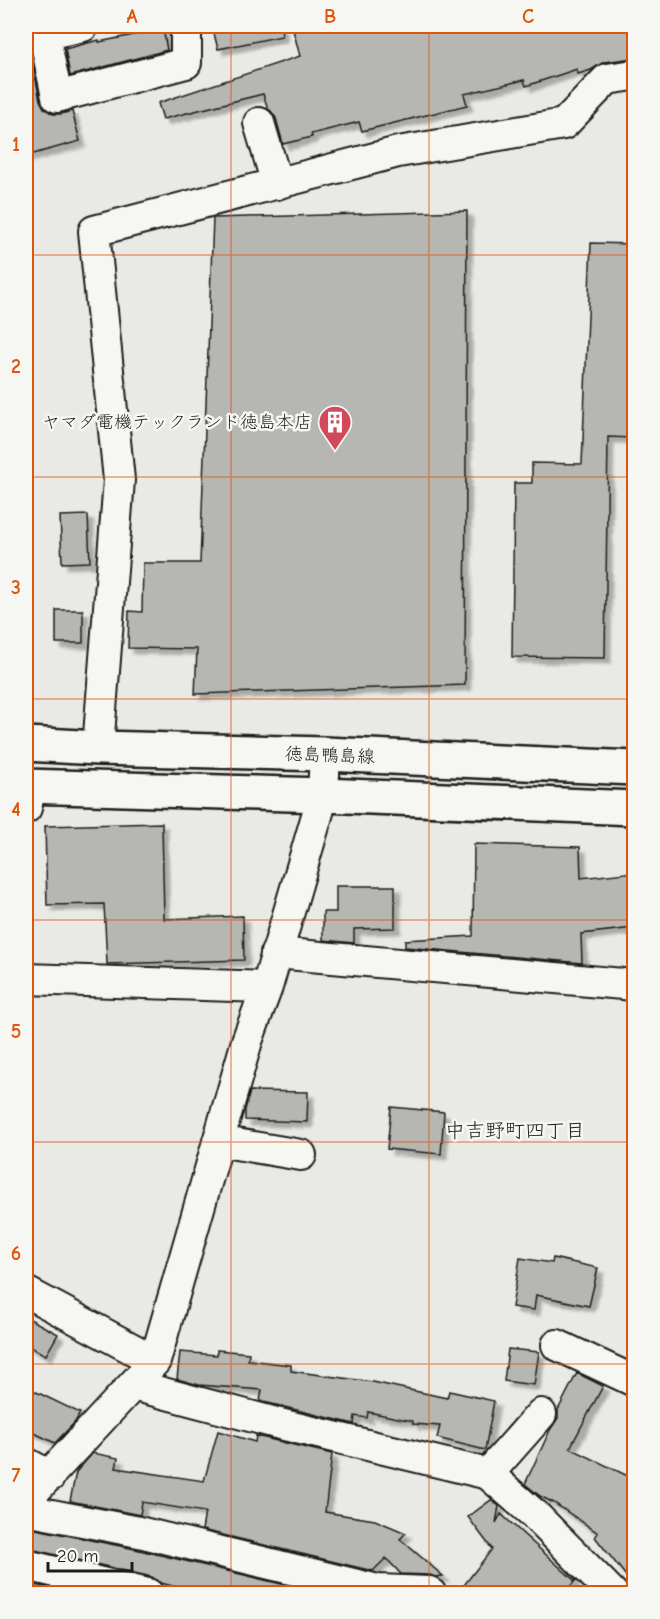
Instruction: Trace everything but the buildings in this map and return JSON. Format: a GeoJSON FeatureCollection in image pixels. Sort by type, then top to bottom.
{"type":"FeatureCollection","features":[{"type":"Feature","properties":{"kind":"main road","name":"徳島鴨島線"},"geometry":{"type":"LineString","coordinates":[[26,744],[325,754],[634,768]]}},
{"type":"Feature","properties":{"kind":"main road"},"geometry":{"type":"LineString","coordinates":[[27,793],[323,795],[634,808]]}},
{"type":"Feature","properties":{"kind":"street"},"geometry":{"type":"LineString","coordinates":[[83,26],[35,36],[57,97],[186,63],[186,26]]}},
{"type":"Feature","properties":{"kind":"street"},"geometry":{"type":"LineString","coordinates":[[98,748],[119,480],[94,231],[398,152],[564,124],[607,79],[634,75]]}},
{"type":"Feature","properties":{"kind":"street"},"geometry":{"type":"LineString","coordinates":[[259,123],[277,183]]}},
{"type":"Feature","properties":{"kind":"street"},"geometry":{"type":"LineString","coordinates":[[26,1500],[38,1469],[133,1385],[155,1360],[247,1041],[267,987],[323,795],[325,754]]}},
{"type":"Feature","properties":{"kind":"street"},"geometry":{"type":"LineString","coordinates":[[276,953],[634,985]]}},
{"type":"Feature","properties":{"kind":"street"},"geometry":{"type":"LineString","coordinates":[[26,979],[267,987]]}},
{"type":"Feature","properties":{"kind":"street"},"geometry":{"type":"LineString","coordinates":[[218,1141],[301,1155]]}},
{"type":"Feature","properties":{"kind":"street"},"geometry":{"type":"LineString","coordinates":[[26,1292],[155,1360]]}},
{"type":"Feature","properties":{"kind":"street"},"geometry":{"type":"LineString","coordinates":[[557,1345],[634,1381]]}},
{"type":"Feature","properties":{"kind":"street"},"geometry":{"type":"LineString","coordinates":[[133,1385],[280,1424],[488,1474],[534,1514],[613,1593]]}},
{"type":"Feature","properties":{"kind":"street"},"geometry":{"type":"LineString","coordinates":[[488,1474],[541,1414]]}},
{"type":"Feature","properties":{"kind":"street"},"geometry":{"type":"LineString","coordinates":[[26,1510],[139,1532],[378,1590],[431,1593]]}},
{"type":"Feature","properties":{"kind":"street"},"geometry":{"type":"LineString","coordinates":[[26,1566],[148,1593]]}},
{"type":"Feature","properties":{"kind":"place","name":"ヤマダ電機テックランド徳島本店"},"geometry":{"type":"Point","coordinates":[335,451]}},
{"type":"Feature","properties":{"kind":"district","name":"中吉野町四丁目"},"geometry":{"type":"Point","coordinates":[515,1130]}}]}
